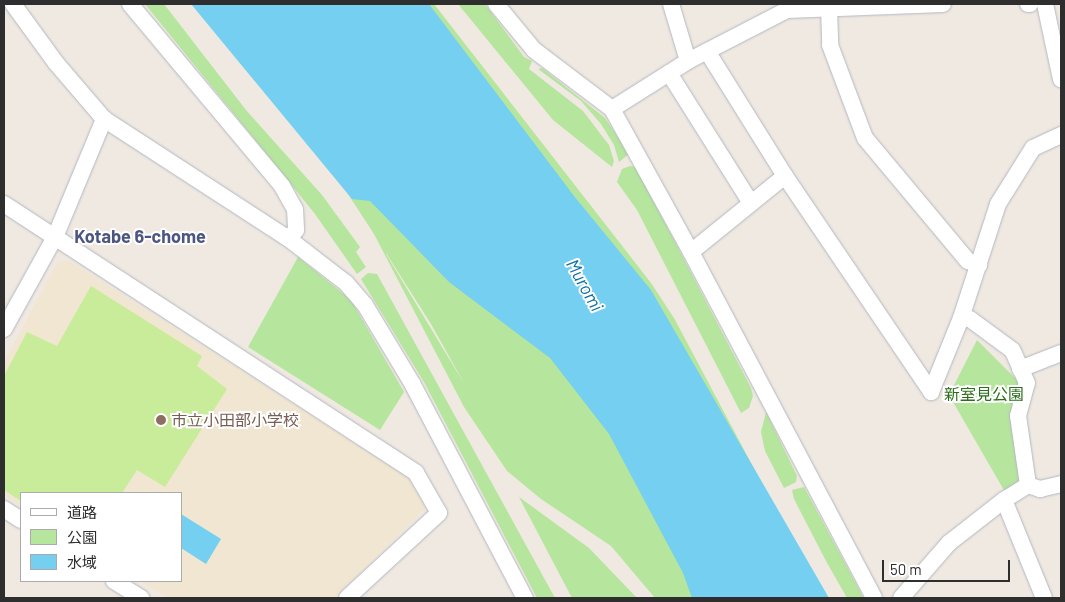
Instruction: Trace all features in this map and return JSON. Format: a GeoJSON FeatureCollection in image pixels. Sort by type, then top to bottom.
{"type":"FeatureCollection","features":[{"type":"Feature","properties":{"kind":"street"},"geometry":{"type":"LineString","coordinates":[[14,4],[56,63],[104,119],[289,239],[346,283],[365,305],[413,384],[525,598]]}},
{"type":"Feature","properties":{"kind":"street"},"geometry":{"type":"LineString","coordinates":[[130,4],[282,186],[295,210],[296,230],[289,239]]}},
{"type":"Feature","properties":{"kind":"street"},"geometry":{"type":"LineString","coordinates":[[496,4],[534,50],[612,109],[691,252],[874,598]]}},
{"type":"Feature","properties":{"kind":"street"},"geometry":{"type":"LineString","coordinates":[[670,4],[688,61]]}},
{"type":"Feature","properties":{"kind":"street"},"geometry":{"type":"LineString","coordinates":[[612,109],[688,61],[787,10],[943,4]]}},
{"type":"Feature","properties":{"kind":"street"},"geometry":{"type":"LineString","coordinates":[[1045,4],[1061,79]]}},
{"type":"Feature","properties":{"kind":"street"},"geometry":{"type":"LineString","coordinates":[[829,8],[830,45],[865,138],[968,261],[979,264]]}},
{"type":"Feature","properties":{"kind":"street"},"geometry":{"type":"LineString","coordinates":[[708,51],[785,176],[931,392],[961,318],[998,204],[1033,148],[1061,135]]}},
{"type":"Feature","properties":{"kind":"street"},"geometry":{"type":"LineString","coordinates":[[669,73],[751,203]]}},
{"type":"Feature","properties":{"kind":"street"},"geometry":{"type":"LineString","coordinates":[[4,329],[55,237],[104,119]]}},
{"type":"Feature","properties":{"kind":"street"},"geometry":{"type":"LineString","coordinates":[[691,252],[785,176]]}},
{"type":"Feature","properties":{"kind":"street"},"geometry":{"type":"LineString","coordinates":[[4,204],[416,473],[439,513],[347,598]]}},
{"type":"Feature","properties":{"kind":"street"},"geometry":{"type":"LineString","coordinates":[[961,318],[970,319],[1012,350],[1020,368],[1026,384],[1018,416],[1028,485]]}},
{"type":"Feature","properties":{"kind":"street"},"geometry":{"type":"LineString","coordinates":[[1020,368],[1061,353]]}},
{"type":"Feature","properties":{"kind":"street"},"geometry":{"type":"LineString","coordinates":[[1028,485],[1040,489],[1061,484]]}},
{"type":"Feature","properties":{"kind":"street"},"geometry":{"type":"LineString","coordinates":[[901,598],[950,543],[1004,500],[1028,485]]}},
{"type":"Feature","properties":{"kind":"street"},"geometry":{"type":"LineString","coordinates":[[1004,500],[1044,598]]}},
{"type":"Feature","properties":{"kind":"street"},"geometry":{"type":"LineString","coordinates":[[4,509],[20,519]]}},
{"type":"Feature","properties":{"kind":"street"},"geometry":{"type":"LineString","coordinates":[[116,582],[141,598]]}},
{"type":"Feature","properties":{"kind":"shaded area","name":"市立小田部小学校"},"geometry":{"type":"Polygon","coordinates":[[[68,260],[409,478],[426,508],[334,598],[168,598],[142,582],[182,582],[182,492],[20,492],[20,505],[4,495],[4,362],[57,263],[68,260]]]}},
{"type":"Feature","properties":{"kind":"green space"},"geometry":{"type":"Polygon","coordinates":[[[145,4],[164,4],[246,110],[322,195],[360,247],[356,252],[366,267],[357,274],[315,214],[145,4]]]}},
{"type":"Feature","properties":{"kind":"green space"},"geometry":{"type":"Polygon","coordinates":[[[417,4],[434,4],[651,283],[674,318],[758,476],[417,4]]]}},
{"type":"Feature","properties":{"kind":"green space"},"geometry":{"type":"Polygon","coordinates":[[[458,4],[485,4],[524,57],[532,61],[529,69],[583,111],[609,145],[614,161],[612,167],[553,120],[458,4]]]}},
{"type":"Feature","properties":{"kind":"green space"},"geometry":{"type":"Polygon","coordinates":[[[542,68],[605,118],[629,154],[619,162],[614,145],[601,124],[581,101],[538,69],[542,68]]]}},
{"type":"Feature","properties":{"kind":"green space"},"geometry":{"type":"Polygon","coordinates":[[[322,154],[551,352],[615,430],[700,598],[655,598],[611,546],[541,499],[507,471],[464,407],[374,234],[322,154]],[[386,253],[465,385],[431,324],[386,253]]]}},
{"type":"Feature","properties":{"kind":"green space"},"geometry":{"type":"Polygon","coordinates":[[[630,166],[636,167],[751,388],[753,396],[749,408],[741,413],[637,210],[617,182],[622,169],[630,166]]]}},
{"type":"Feature","properties":{"kind":"green space"},"geometry":{"type":"Polygon","coordinates":[[[298,257],[351,300],[404,392],[380,430],[248,347],[298,257]]]}},
{"type":"Feature","properties":{"kind":"green space"},"geometry":{"type":"Polygon","coordinates":[[[368,273],[377,274],[555,598],[537,598],[424,382],[361,279],[368,273]]]}},
{"type":"Feature","properties":{"kind":"green space"},"geometry":{"type":"Polygon","coordinates":[[[91,286],[202,356],[197,366],[227,389],[165,487],[137,470],[123,492],[20,492],[20,500],[4,490],[4,376],[27,332],[57,346],[91,286]]]}},
{"type":"Feature","properties":{"kind":"green space","name":"新室見公園"},"geometry":{"type":"Polygon","coordinates":[[[977,340],[1019,382],[1021,479],[1005,492],[949,395],[977,340]]]}},
{"type":"Feature","properties":{"kind":"green space"},"geometry":{"type":"Polygon","coordinates":[[[766,412],[797,476],[796,482],[784,488],[765,451],[761,432],[766,412]]]}},
{"type":"Feature","properties":{"kind":"green space"},"geometry":{"type":"Polygon","coordinates":[[[804,487],[863,598],[847,598],[826,561],[794,499],[792,490],[804,487]]]}},
{"type":"Feature","properties":{"kind":"green space"},"geometry":{"type":"Polygon","coordinates":[[[519,497],[589,548],[637,598],[572,598],[519,497]]]}},
{"type":"Feature","properties":{"kind":"water","name":"Muromi"},"geometry":{"type":"Polygon","coordinates":[[[191,4],[429,4],[574,196],[651,290],[829,598],[692,598],[683,573],[609,434],[550,358],[449,282],[370,201],[352,199],[191,4]]]}},
{"type":"Feature","properties":{"kind":"water"},"geometry":{"type":"Polygon","coordinates":[[[182,515],[221,539],[206,564],[182,549],[182,515]]]}},
{"type":"Feature","properties":{"kind":"place","name":"市立小田部小学校"},"geometry":{"type":"Point","coordinates":[161,420]}},
{"type":"Feature","properties":{"kind":"district","name":"Kotabe 6-chome"},"geometry":{"type":"Point","coordinates":[140,236]}}]}
